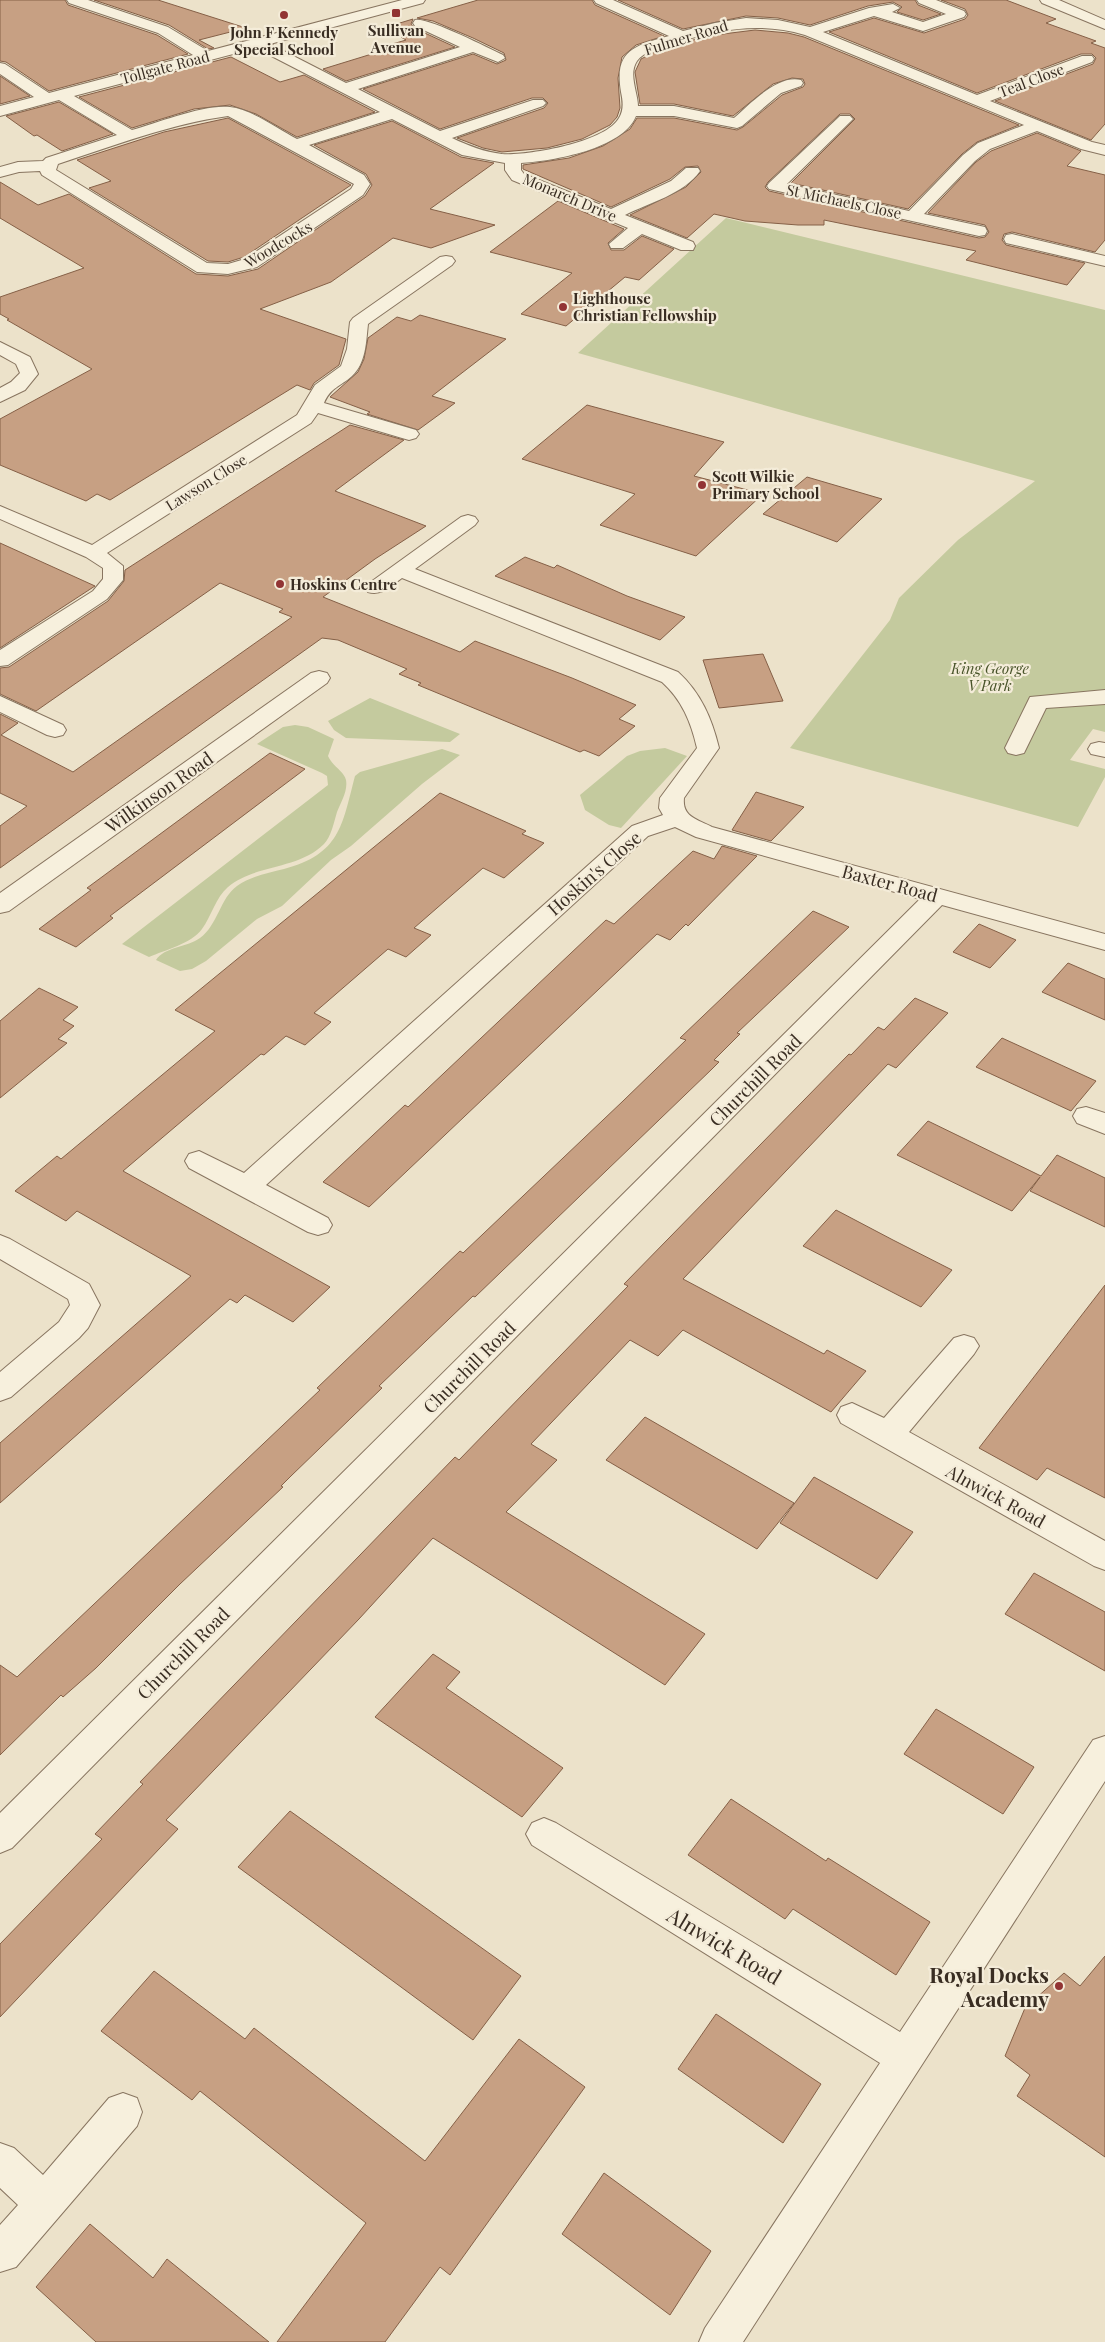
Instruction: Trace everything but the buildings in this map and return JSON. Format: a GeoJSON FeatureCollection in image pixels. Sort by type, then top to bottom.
{"type":"FeatureCollection","features":[{"type":"Feature","properties":{"kind":"street"},"geometry":{"type":"LineString","coordinates":[[74,0],[163,30],[205,56]]}},
{"type":"Feature","properties":{"kind":"street","name":"Tollgate Road"},"geometry":{"type":"LineString","coordinates":[[0,111],[418,0]]}},
{"type":"Feature","properties":{"kind":"street"},"geometry":{"type":"LineString","coordinates":[[601,0],[682,36]]}},
{"type":"Feature","properties":{"kind":"street"},"geometry":{"type":"LineString","coordinates":[[810,32],[874,11],[888,9],[917,0]]}},
{"type":"Feature","properties":{"kind":"street"},"geometry":{"type":"LineString","coordinates":[[874,11],[923,27],[959,14],[924,0]]}},
{"type":"Feature","properties":{"kind":"street"},"geometry":{"type":"LineString","coordinates":[[1047,0],[1105,24]]}},
{"type":"Feature","properties":{"kind":"street","name":"Fulmer Road"},"geometry":{"type":"LineString","coordinates":[[630,111],[626,69],[629,60],[648,47],[714,26],[754,21],[775,22],[810,32],[1036,126],[1086,146],[1105,150]]}},
{"type":"Feature","properties":{"kind":"street"},"geometry":{"type":"LineString","coordinates":[[420,23],[498,58]]}},
{"type":"Feature","properties":{"kind":"street"},"geometry":{"type":"LineString","coordinates":[[258,43],[468,152],[490,157],[513,159],[546,156],[590,143],[622,127],[630,111],[674,112],[737,123],[776,90],[796,83]]}},
{"type":"Feature","properties":{"kind":"street"},"geometry":{"type":"LineString","coordinates":[[345,88],[474,47]]}},
{"type":"Feature","properties":{"kind":"street","name":"Teal Close"},"geometry":{"type":"LineString","coordinates":[[1069,52],[1105,65]]}},
{"type":"Feature","properties":{"kind":"street","name":"Teal Close"},"geometry":{"type":"LineString","coordinates":[[976,101],[1087,59]]}},
{"type":"Feature","properties":{"kind":"street"},"geometry":{"type":"LineString","coordinates":[[0,67],[130,136]]}},
{"type":"Feature","properties":{"kind":"street"},"geometry":{"type":"LineString","coordinates":[[762,81],[771,85],[776,90]]}},
{"type":"Feature","properties":{"kind":"street"},"geometry":{"type":"LineString","coordinates":[[439,137],[538,103]]}},
{"type":"Feature","properties":{"kind":"street","name":"Woodcocks"},"geometry":{"type":"LineString","coordinates":[[229,111],[239,114],[358,178],[362,184],[357,192],[258,259],[246,265],[228,269],[203,268],[48,172],[48,166],[52,161],[130,136],[200,115],[229,111]]}},
{"type":"Feature","properties":{"kind":"street"},"geometry":{"type":"LineString","coordinates":[[296,144],[394,113]]}},
{"type":"Feature","properties":{"kind":"street","name":"St Michaels Close"},"geometry":{"type":"LineString","coordinates":[[845,119],[776,186],[978,231]]}},
{"type":"Feature","properties":{"kind":"street"},"geometry":{"type":"LineString","coordinates":[[913,216],[969,158],[984,146],[1036,126]]}},
{"type":"Feature","properties":{"kind":"street","name":"Monarch Drive"},"geometry":{"type":"LineString","coordinates":[[513,159],[514,170],[518,177],[687,246]]}},
{"type":"Feature","properties":{"kind":"street","name":"Woodcocks"},"geometry":{"type":"LineString","coordinates":[[0,172],[18,167],[48,166]]}},
{"type":"Feature","properties":{"kind":"street"},"geometry":{"type":"LineString","coordinates":[[611,215],[677,184],[692,170]]}},
{"type":"Feature","properties":{"kind":"street","name":"Monarch Drive"},"geometry":{"type":"LineString","coordinates":[[618,244],[640,226]]}},
{"type":"Feature","properties":{"kind":"street"},"geometry":{"type":"LineString","coordinates":[[1012,238],[1105,261]]}},
{"type":"Feature","properties":{"kind":"street","name":"Lawson Close"},"geometry":{"type":"LineString","coordinates":[[93,553],[304,419],[315,406],[318,394],[325,385],[344,374],[353,366],[360,322],[391,298],[446,261]]}},
{"type":"Feature","properties":{"kind":"street"},"geometry":{"type":"LineString","coordinates":[[0,347],[24,361],[29,374],[18,386],[0,396]]}},
{"type":"Feature","properties":{"kind":"street"},"geometry":{"type":"LineString","coordinates":[[315,406],[409,434]]}},
{"type":"Feature","properties":{"kind":"street"},"geometry":{"type":"LineString","coordinates":[[0,512],[93,553],[113,566],[113,580],[108,588],[0,660]]}},
{"type":"Feature","properties":{"kind":"street"},"geometry":{"type":"LineString","coordinates":[[376,588],[468,521]]}},
{"type":"Feature","properties":{"kind":"street"},"geometry":{"type":"LineString","coordinates":[[400,570],[670,677],[680,685],[688,694],[708,748],[672,798],[671,808],[677,818]]}},
{"type":"Feature","properties":{"kind":"street","name":"Wilkinson Road"},"geometry":{"type":"LineString","coordinates":[[0,905],[319,678]]}},
{"type":"Feature","properties":{"kind":"street"},"geometry":{"type":"LineString","coordinates":[[1016,748],[1038,702],[1105,697]]}},
{"type":"Feature","properties":{"kind":"street"},"geometry":{"type":"LineString","coordinates":[[0,703],[55,730]]}},
{"type":"Feature","properties":{"kind":"street","name":"Baxter Road"},"geometry":{"type":"LineString","coordinates":[[677,818],[704,832],[1105,942]]}},
{"type":"Feature","properties":{"kind":"street","name":"Hoskin's Close"},"geometry":{"type":"LineString","coordinates":[[247,1186],[640,831],[677,818]]}},
{"type":"Feature","properties":{"kind":"street","name":"Churchill Road"},"geometry":{"type":"LineString","coordinates":[[0,1836],[937,896]]}},
{"type":"Feature","properties":{"kind":"street"},"geometry":{"type":"LineString","coordinates":[[199,1161],[318,1224]]}},
{"type":"Feature","properties":{"kind":"street"},"geometry":{"type":"LineString","coordinates":[[0,1246],[78,1292],[85,1305],[78,1320],[69,1330],[0,1389]]}},
{"type":"Feature","properties":{"kind":"street"},"geometry":{"type":"LineString","coordinates":[[888,1435],[964,1346]]}},
{"type":"Feature","properties":{"kind":"street","name":"Alnwick Road"},"geometry":{"type":"LineString","coordinates":[[852,1415],[1105,1556]]}},
{"type":"Feature","properties":{"kind":"street"},"geometry":{"type":"LineString","coordinates":[[719,2342],[1105,1751]]}},
{"type":"Feature","properties":{"kind":"street","name":"Alnwick Road"},"geometry":{"type":"LineString","coordinates":[[544,1834],[905,2057]]}},
{"type":"Feature","properties":{"kind":"street"},"geometry":{"type":"LineString","coordinates":[[2,2253],[123,2112]]}},
{"type":"Feature","properties":{"kind":"street"},"geometry":{"type":"LineString","coordinates":[[0,2162],[45,2203]]}},
{"type":"Feature","properties":{"kind":"green space","name":"King George V Park"},"geometry":{"type":"Polygon","coordinates":[[[726,218],[1105,310],[1105,732],[1093,729],[1070,760],[1105,769],[1105,777],[1078,827],[790,748],[890,620],[899,598],[958,540],[1035,481],[578,353],[726,218]]]}},
{"type":"Feature","properties":{"kind":"green space"},"geometry":{"type":"Polygon","coordinates":[[[370,698],[460,734],[450,742],[346,738],[334,730],[328,721],[370,698]]]}},
{"type":"Feature","properties":{"kind":"green space"},"geometry":{"type":"Polygon","coordinates":[[[295,725],[308,727],[334,739],[328,756],[346,780],[345,792],[324,844],[302,858],[251,874],[228,887],[220,896],[202,929],[185,943],[149,957],[122,944],[328,785],[327,776],[322,773],[257,744],[283,727],[295,725]]]}},
{"type":"Feature","properties":{"kind":"green space"},"geometry":{"type":"Polygon","coordinates":[[[665,748],[687,756],[621,828],[609,825],[585,810],[580,795],[627,756],[640,751],[665,748]]]}},
{"type":"Feature","properties":{"kind":"green space"},"geometry":{"type":"Polygon","coordinates":[[[442,749],[460,755],[422,784],[351,846],[331,860],[282,906],[257,919],[206,961],[192,969],[180,971],[156,960],[165,952],[195,941],[206,933],[227,897],[237,886],[254,877],[303,863],[328,846],[336,836],[342,823],[355,776],[360,772],[442,749]]]}},
{"type":"Feature","properties":{"kind":"place","name":"Sullivan Avenue"},"geometry":{"type":"Point","coordinates":[396,13]}},
{"type":"Feature","properties":{"kind":"place","name":"John F Kennedy Special School"},"geometry":{"type":"Point","coordinates":[284,15]}},
{"type":"Feature","properties":{"kind":"place","name":"Lighthouse Christian Fellowship"},"geometry":{"type":"Point","coordinates":[563,307]}},
{"type":"Feature","properties":{"kind":"place","name":"Scott Wilkie Primary School"},"geometry":{"type":"Point","coordinates":[702,485]}},
{"type":"Feature","properties":{"kind":"place","name":"Hoskins Centre"},"geometry":{"type":"Point","coordinates":[280,584]}},
{"type":"Feature","properties":{"kind":"place","name":"Royal Docks Academy"},"geometry":{"type":"Point","coordinates":[1059,1986]}}]}
